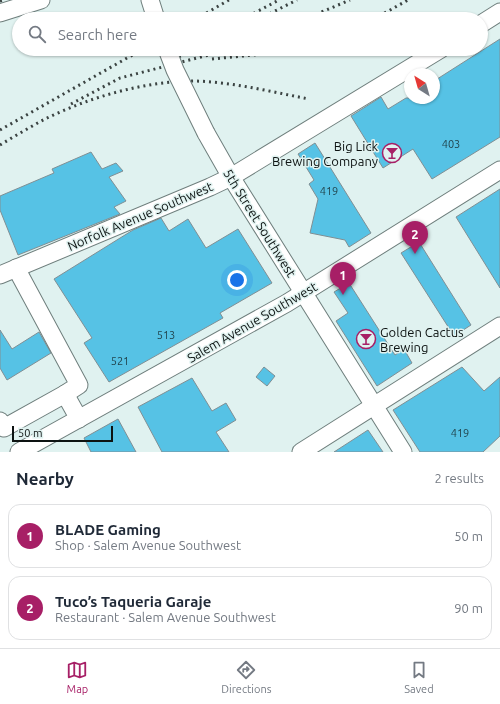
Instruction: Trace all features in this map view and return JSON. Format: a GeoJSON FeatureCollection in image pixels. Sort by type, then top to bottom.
{"type":"FeatureCollection","features":[{"type":"Feature","properties":{"kind":"street"},"geometry":{"type":"LineString","coordinates":[[0,13],[41,0]]}},
{"type":"Feature","properties":{"kind":"street"},"geometry":{"type":"LineString","coordinates":[[150,0],[154,12]]}},
{"type":"Feature","properties":{"kind":"street"},"geometry":{"type":"LineString","coordinates":[[488,20],[500,12]]}},
{"type":"Feature","properties":{"kind":"street","name":"5th Street Southwest"},"geometry":{"type":"LineString","coordinates":[[170,56],[206,133],[231,177],[403,452]]}},
{"type":"Feature","properties":{"kind":"street","name":"Norfolk Avenue Southwest"},"geometry":{"type":"LineString","coordinates":[[0,275],[231,177],[429,56]]}},
{"type":"Feature","properties":{"kind":"street","name":"Salem Avenue Southwest"},"geometry":{"type":"LineString","coordinates":[[19,452],[185,361],[303,293],[500,170]]}},
{"type":"Feature","properties":{"kind":"street"},"geometry":{"type":"LineString","coordinates":[[0,421],[4,428],[79,385],[16,268]]}},
{"type":"Feature","properties":{"kind":"street"},"geometry":{"type":"LineString","coordinates":[[301,452],[500,326]]}},
{"type":"Feature","properties":{"kind":"street"},"geometry":{"type":"LineString","coordinates":[[65,394],[79,419]]}},
{"type":"Feature","properties":{"kind":"building"},"geometry":{"type":"Polygon","coordinates":[[[500,39],[500,137],[432,179],[413,149],[383,168],[351,116],[381,97],[388,109],[404,99],[404,104],[440,104],[440,77],[473,56],[488,56],[488,47],[500,39]]]}},
{"type":"Feature","properties":{"kind":"building"},"geometry":{"type":"Polygon","coordinates":[[[315,143],[371,233],[349,247],[345,240],[310,233],[318,199],[309,184],[314,180],[298,154],[315,143]]]}},
{"type":"Feature","properties":{"kind":"building"},"geometry":{"type":"Polygon","coordinates":[[[91,152],[102,169],[116,163],[123,171],[109,177],[126,201],[114,207],[120,214],[18,255],[0,210],[0,196],[54,173],[52,169],[91,152]]]}},
{"type":"Feature","properties":{"kind":"building"},"geometry":{"type":"Polygon","coordinates":[[[500,189],[500,288],[456,217],[500,189]]]}},
{"type":"Feature","properties":{"kind":"building"},"geometry":{"type":"Polygon","coordinates":[[[161,218],[169,231],[188,219],[206,248],[238,229],[272,283],[220,313],[223,318],[109,382],[84,343],[92,338],[54,279],[133,230],[161,218]]]}},
{"type":"Feature","properties":{"kind":"building"},"geometry":{"type":"Polygon","coordinates":[[[419,242],[471,325],[454,336],[401,253],[419,242]]]}},
{"type":"Feature","properties":{"kind":"building"},"geometry":{"type":"Polygon","coordinates":[[[349,283],[395,355],[404,349],[412,363],[377,386],[336,321],[348,313],[334,292],[349,283]]]}},
{"type":"Feature","properties":{"kind":"building"},"geometry":{"type":"Polygon","coordinates":[[[0,330],[12,349],[39,332],[51,353],[7,380],[0,368],[0,330]]]}},
{"type":"Feature","properties":{"kind":"building"},"geometry":{"type":"Polygon","coordinates":[[[264,367],[275,376],[267,386],[256,377],[264,367]]]}},
{"type":"Feature","properties":{"kind":"building"},"geometry":{"type":"Polygon","coordinates":[[[462,367],[484,391],[500,377],[500,436],[483,452],[420,452],[393,410],[462,367]]]}},
{"type":"Feature","properties":{"kind":"building"},"geometry":{"type":"Polygon","coordinates":[[[192,378],[212,411],[226,403],[236,420],[216,432],[229,452],[162,452],[138,407],[192,378]]]}},
{"type":"Feature","properties":{"kind":"building"},"geometry":{"type":"Polygon","coordinates":[[[118,419],[136,452],[91,452],[84,438],[118,419]]]}},
{"type":"Feature","properties":{"kind":"building"},"geometry":{"type":"Polygon","coordinates":[[[368,430],[383,452],[334,452],[368,430]]]}},
{"type":"Feature","properties":{"kind":"railway"},"geometry":{"type":"LineString","coordinates":[[0,1],[5,0]]}},
{"type":"Feature","properties":{"kind":"railway"},"geometry":{"type":"LineString","coordinates":[[208,12],[229,0]]}},
{"type":"Feature","properties":{"kind":"railway"},"geometry":{"type":"LineString","coordinates":[[256,12],[279,0]]}},
{"type":"Feature","properties":{"kind":"railway"},"geometry":{"type":"LineString","coordinates":[[273,12],[297,0]]}},
{"type":"Feature","properties":{"kind":"railway"},"geometry":{"type":"LineString","coordinates":[[322,12],[350,0]]}},
{"type":"Feature","properties":{"kind":"railway"},"geometry":{"type":"LineString","coordinates":[[387,12],[408,0]]}},
{"type":"Feature","properties":{"kind":"railway"},"geometry":{"type":"LineString","coordinates":[[0,130],[131,56]]}},
{"type":"Feature","properties":{"kind":"railway"},"geometry":{"type":"LineString","coordinates":[[168,62],[180,56]]}},
{"type":"Feature","properties":{"kind":"railway"},"geometry":{"type":"LineString","coordinates":[[71,104],[120,78],[205,56]]}},
{"type":"Feature","properties":{"kind":"railway"},"geometry":{"type":"LineString","coordinates":[[212,59],[243,56]]}},
{"type":"Feature","properties":{"kind":"railway"},"geometry":{"type":"LineString","coordinates":[[0,145],[45,119],[80,104],[99,97],[137,87],[157,84],[195,81],[224,83],[309,99]]}},
{"type":"Feature","properties":{"kind":"place","name":"Big Lick Brewing Company"},"geometry":{"type":"Point","coordinates":[392,153]}},
{"type":"Feature","properties":{"kind":"place","name":"Tuco’s Taqueria Garaje"},"geometry":{"type":"Point","coordinates":[415,254]}},
{"type":"Feature","properties":{"kind":"place","name":"BLADE Gaming"},"geometry":{"type":"Point","coordinates":[343,295]}},
{"type":"Feature","properties":{"kind":"place","name":"Golden Cactus Brewing"},"geometry":{"type":"Point","coordinates":[366,339]}}]}
